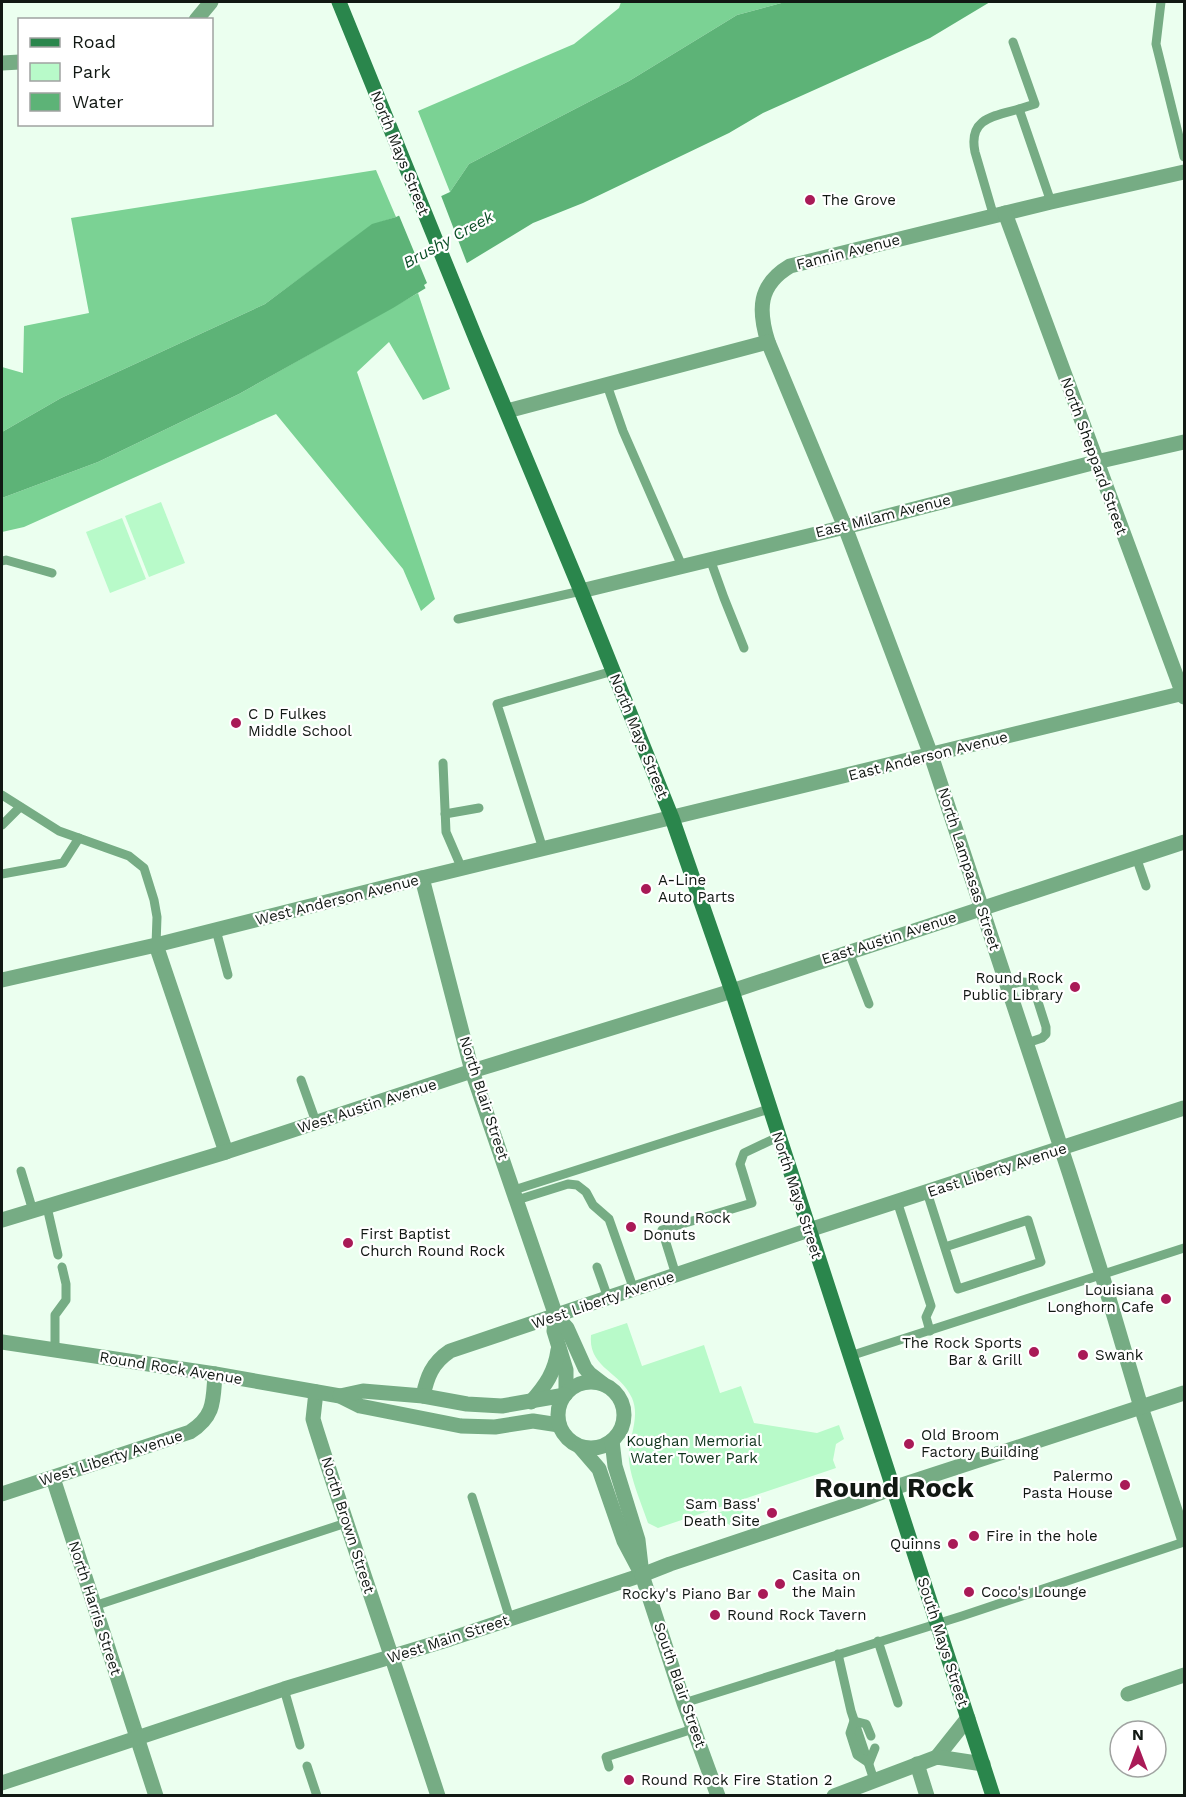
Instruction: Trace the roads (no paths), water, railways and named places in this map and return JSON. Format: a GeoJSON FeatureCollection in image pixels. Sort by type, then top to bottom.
{"type":"FeatureCollection","features":[{"type":"Feature","properties":{"kind":"main road","name":"North Mays Street"},"geometry":{"type":"LineString","coordinates":[[339,2],[672,818],[732,991],[893,1488]]}},
{"type":"Feature","properties":{"kind":"main road","name":"South Mays Street"},"geometry":{"type":"LineString","coordinates":[[893,1488],[993,1796]]}},
{"type":"Feature","properties":{"kind":"street"},"geometry":{"type":"LineString","coordinates":[[198,18],[211,2]]}},
{"type":"Feature","properties":{"kind":"street"},"geometry":{"type":"LineString","coordinates":[[2,63],[18,62]]}},
{"type":"Feature","properties":{"kind":"street","name":"Fannin Avenue"},"geometry":{"type":"LineString","coordinates":[[768,342],[762,317],[762,301],[774,277],[790,266],[1051,202],[1185,172]]}},
{"type":"Feature","properties":{"kind":"street","name":"North Sheppard Street"},"geometry":{"type":"LineString","coordinates":[[1000,215],[1184,694]]}},
{"type":"Feature","properties":{"kind":"street"},"geometry":{"type":"LineString","coordinates":[[507,411],[768,342]]}},
{"type":"Feature","properties":{"kind":"street","name":"North Lampasas Street"},"geometry":{"type":"LineString","coordinates":[[768,342],[845,527],[932,755],[1102,1275],[1141,1407],[1185,1540]]}},
{"type":"Feature","properties":{"kind":"street","name":"East Milam Avenue"},"geometry":{"type":"LineString","coordinates":[[581,591],[845,527],[1096,462],[1185,442]]}},
{"type":"Feature","properties":{"kind":"street","name":"East Anderson Avenue"},"geometry":{"type":"LineString","coordinates":[[672,818],[1184,694]]}},
{"type":"Feature","properties":{"kind":"street","name":"West Anderson Avenue"},"geometry":{"type":"LineString","coordinates":[[2,980],[156,945],[672,818]]}},
{"type":"Feature","properties":{"kind":"street","name":"East Austin Avenue"},"geometry":{"type":"LineString","coordinates":[[732,991],[1185,842]]}},
{"type":"Feature","properties":{"kind":"street","name":"North Blair Street"},"geometry":{"type":"LineString","coordinates":[[422,878],[472,1071],[556,1316],[567,1328],[585,1368],[603,1384]]}},
{"type":"Feature","properties":{"kind":"street"},"geometry":{"type":"LineString","coordinates":[[156,945],[226,1152]]}},
{"type":"Feature","properties":{"kind":"street","name":"West Austin Avenue"},"geometry":{"type":"LineString","coordinates":[[2,1220],[226,1152],[472,1071],[732,991]]}},
{"type":"Feature","properties":{"kind":"street","name":"East Liberty Avenue"},"geometry":{"type":"LineString","coordinates":[[809,1230],[1184,1111]]}},
{"type":"Feature","properties":{"kind":"street","name":"West Liberty Avenue"},"geometry":{"type":"LineString","coordinates":[[423,1396],[432,1368],[441,1357],[450,1351],[809,1230]]}},
{"type":"Feature","properties":{"kind":"street","name":"North Blair Street"},"geometry":{"type":"LineString","coordinates":[[556,1316],[554,1331],[566,1370],[566,1394]]}},
{"type":"Feature","properties":{"kind":"street","name":"Round Rock Avenue"},"geometry":{"type":"LineString","coordinates":[[2,1342],[215,1374],[340,1396],[360,1406],[461,1426],[495,1427],[533,1420],[559,1425]]}},
{"type":"Feature","properties":{"kind":"street"},"geometry":{"type":"LineString","coordinates":[[531,1402],[554,1371],[559,1347]]}},
{"type":"Feature","properties":{"kind":"street","name":"West Liberty Avenue"},"geometry":{"type":"LineString","coordinates":[[2,1494],[190,1432],[203,1424],[210,1411],[215,1374]]}},
{"type":"Feature","properties":{"kind":"street"},"geometry":{"type":"LineString","coordinates":[[580,1447],[591,1449],[602,1447],[620,1432],[624,1421],[624,1410],[620,1399],[603,1384],[591,1382],[580,1384],[566,1394],[560,1402],[559,1425],[562,1433],[580,1447],[599,1469],[624,1542],[642,1575]]}},
{"type":"Feature","properties":{"kind":"street","name":"Round Rock Avenue"},"geometry":{"type":"LineString","coordinates":[[340,1396],[363,1391],[502,1406],[566,1394]]}},
{"type":"Feature","properties":{"kind":"street","name":"North Brown Street"},"geometry":{"type":"LineString","coordinates":[[316,1392],[313,1419],[438,1796]]}},
{"type":"Feature","properties":{"kind":"street","name":"West Main Street"},"geometry":{"type":"LineString","coordinates":[[2,1783],[284,1689],[510,1619],[893,1488],[1185,1393]]}},
{"type":"Feature","properties":{"kind":"street"},"geometry":{"type":"LineString","coordinates":[[612,1441],[615,1466],[638,1540],[642,1575]]}},
{"type":"Feature","properties":{"kind":"street","name":"North Harris Street"},"geometry":{"type":"LineString","coordinates":[[53,1478],[156,1796]]}},
{"type":"Feature","properties":{"kind":"street","name":"South Blair Street"},"geometry":{"type":"LineString","coordinates":[[642,1575],[684,1703],[718,1796]]}},
{"type":"Feature","properties":{"kind":"street"},"geometry":{"type":"LineString","coordinates":[[1128,1694],[1185,1676]]}},
{"type":"Feature","properties":{"kind":"street"},"geometry":{"type":"LineString","coordinates":[[834,1796],[937,1757],[968,1718]]}},
{"type":"Feature","properties":{"kind":"street"},"geometry":{"type":"LineString","coordinates":[[937,1757],[985,1771]]}},
{"type":"Feature","properties":{"kind":"street"},"geometry":{"type":"LineString","coordinates":[[917,1764],[927,1796]]}},
{"type":"Feature","properties":{"kind":"lane"},"geometry":{"type":"LineString","coordinates":[[1161,2],[1156,44],[1185,157]]}},
{"type":"Feature","properties":{"kind":"lane"},"geometry":{"type":"LineString","coordinates":[[1000,215],[975,152],[974,136],[986,119],[1035,104],[1013,42]]}},
{"type":"Feature","properties":{"kind":"lane"},"geometry":{"type":"LineString","coordinates":[[1019,109],[1051,202]]}},
{"type":"Feature","properties":{"kind":"lane"},"geometry":{"type":"LineString","coordinates":[[607,385],[623,431],[682,566]]}},
{"type":"Feature","properties":{"kind":"lane"},"geometry":{"type":"LineString","coordinates":[[710,559],[744,648]]}},
{"type":"Feature","properties":{"kind":"lane"},"geometry":{"type":"LineString","coordinates":[[2,561],[6,560],[52,573]]}},
{"type":"Feature","properties":{"kind":"lane"},"geometry":{"type":"LineString","coordinates":[[458,619],[581,591]]}},
{"type":"Feature","properties":{"kind":"lane"},"geometry":{"type":"LineString","coordinates":[[543,849],[497,704],[613,671]]}},
{"type":"Feature","properties":{"kind":"lane"},"geometry":{"type":"LineString","coordinates":[[443,763],[446,832],[462,868]]}},
{"type":"Feature","properties":{"kind":"lane"},"geometry":{"type":"LineString","coordinates":[[2,795],[59,831],[129,856],[144,868],[157,917],[156,945]]}},
{"type":"Feature","properties":{"kind":"lane"},"geometry":{"type":"LineString","coordinates":[[2,825],[20,807]]}},
{"type":"Feature","properties":{"kind":"lane"},"geometry":{"type":"LineString","coordinates":[[445,814],[479,808]]}},
{"type":"Feature","properties":{"kind":"lane"},"geometry":{"type":"LineString","coordinates":[[2,874],[63,863],[79,838]]}},
{"type":"Feature","properties":{"kind":"lane"},"geometry":{"type":"LineString","coordinates":[[1136,857],[1146,886]]}},
{"type":"Feature","properties":{"kind":"lane"},"geometry":{"type":"LineString","coordinates":[[216,930],[228,975]]}},
{"type":"Feature","properties":{"kind":"lane"},"geometry":{"type":"LineString","coordinates":[[849,952],[869,1004]]}},
{"type":"Feature","properties":{"kind":"lane"},"geometry":{"type":"LineString","coordinates":[[1008,985],[1022,981],[1029,982],[1033,986],[1046,1027],[1046,1034],[1042,1038],[1027,1043]]}},
{"type":"Feature","properties":{"kind":"lane"},"geometry":{"type":"LineString","coordinates":[[301,1080],[316,1122]]}},
{"type":"Feature","properties":{"kind":"lane"},"geometry":{"type":"LineString","coordinates":[[516,1195],[769,1108]]}},
{"type":"Feature","properties":{"kind":"lane"},"geometry":{"type":"LineString","coordinates":[[676,1275],[662,1230],[752,1203],[740,1164],[744,1152],[778,1137]]}},
{"type":"Feature","properties":{"kind":"lane"},"geometry":{"type":"LineString","coordinates":[[21,1172],[40,1209],[58,1255]]}},
{"type":"Feature","properties":{"kind":"lane"},"geometry":{"type":"LineString","coordinates":[[516,1195],[568,1184],[577,1185],[586,1192],[592,1205],[609,1219],[634,1290]]}},
{"type":"Feature","properties":{"kind":"lane"},"geometry":{"type":"LineString","coordinates":[[927,1192],[958,1289],[1041,1262],[1028,1220],[945,1247]]}},
{"type":"Feature","properties":{"kind":"lane"},"geometry":{"type":"LineString","coordinates":[[897,1202],[930,1306],[926,1317],[930,1331]]}},
{"type":"Feature","properties":{"kind":"lane"},"geometry":{"type":"LineString","coordinates":[[850,1356],[1185,1248]]}},
{"type":"Feature","properties":{"kind":"lane"},"geometry":{"type":"LineString","coordinates":[[55,1350],[55,1315],[66,1300],[66,1284],[62,1267]]}},
{"type":"Feature","properties":{"kind":"lane"},"geometry":{"type":"LineString","coordinates":[[597,1267],[608,1299]]}},
{"type":"Feature","properties":{"kind":"lane"},"geometry":{"type":"LineString","coordinates":[[472,1497],[510,1619]]}},
{"type":"Feature","properties":{"kind":"lane"},"geometry":{"type":"LineString","coordinates":[[94,1606],[346,1523]]}},
{"type":"Feature","properties":{"kind":"lane"},"geometry":{"type":"LineString","coordinates":[[684,1703],[962,1616],[1185,1540]]}},
{"type":"Feature","properties":{"kind":"lane"},"geometry":{"type":"LineString","coordinates":[[878,1641],[898,1703]]}},
{"type":"Feature","properties":{"kind":"lane"},"geometry":{"type":"LineString","coordinates":[[838,1654],[850,1711],[874,1780]]}},
{"type":"Feature","properties":{"kind":"lane"},"geometry":{"type":"LineString","coordinates":[[284,1689],[300,1745]]}},
{"type":"Feature","properties":{"kind":"lane"},"geometry":{"type":"LineString","coordinates":[[854,1721],[866,1724],[871,1736]]}},
{"type":"Feature","properties":{"kind":"lane"},"geometry":{"type":"LineString","coordinates":[[609,1767],[606,1757],[693,1729]]}},
{"type":"Feature","properties":{"kind":"lane"},"geometry":{"type":"LineString","coordinates":[[869,1763],[875,1748]]}},
{"type":"Feature","properties":{"kind":"lane"},"geometry":{"type":"LineString","coordinates":[[307,1766],[317,1796]]}},
{"type":"Feature","properties":{"kind":"water","name":"Brushy Creek"},"geometry":{"type":"Polygon","coordinates":[[[785,2],[990,2],[930,38],[763,113],[729,133],[583,203],[533,223],[393,308],[239,394],[98,462],[2,498],[2,432],[61,398],[265,304],[372,224],[396,217],[450,192],[469,164],[629,81],[737,15],[785,2]]]}},
{"type":"Feature","properties":{"kind":"place","name":"The Grove"},"geometry":{"type":"Point","coordinates":[810,200]}},
{"type":"Feature","properties":{"kind":"place","name":"C D Fulkes Middle School"},"geometry":{"type":"Point","coordinates":[236,723]}},
{"type":"Feature","properties":{"kind":"place","name":"A-Line Auto Parts"},"geometry":{"type":"Point","coordinates":[646,889]}},
{"type":"Feature","properties":{"kind":"place","name":"Round Rock Public Library"},"geometry":{"type":"Point","coordinates":[1075,987]}},
{"type":"Feature","properties":{"kind":"place","name":"Round Rock Donuts"},"geometry":{"type":"Point","coordinates":[631,1227]}},
{"type":"Feature","properties":{"kind":"place","name":"First Baptist Church Round Rock"},"geometry":{"type":"Point","coordinates":[348,1243]}},
{"type":"Feature","properties":{"kind":"place","name":"Louisiana Longhorn Cafe"},"geometry":{"type":"Point","coordinates":[1166,1299]}},
{"type":"Feature","properties":{"kind":"place","name":"The Rock Sports Bar & Grill"},"geometry":{"type":"Point","coordinates":[1034,1352]}},
{"type":"Feature","properties":{"kind":"place","name":"Swank"},"geometry":{"type":"Point","coordinates":[1083,1355]}},
{"type":"Feature","properties":{"kind":"place","name":"Old Broom Factory Building"},"geometry":{"type":"Point","coordinates":[909,1444]}},
{"type":"Feature","properties":{"kind":"place","name":"Palermo Pasta House"},"geometry":{"type":"Point","coordinates":[1125,1485]}},
{"type":"Feature","properties":{"kind":"place","name":"Sam Bass' Death Site"},"geometry":{"type":"Point","coordinates":[772,1513]}},
{"type":"Feature","properties":{"kind":"place","name":"Fire in the hole"},"geometry":{"type":"Point","coordinates":[974,1536]}},
{"type":"Feature","properties":{"kind":"place","name":"Quinns"},"geometry":{"type":"Point","coordinates":[953,1544]}},
{"type":"Feature","properties":{"kind":"place","name":"Casita on the Main"},"geometry":{"type":"Point","coordinates":[780,1584]}},
{"type":"Feature","properties":{"kind":"place","name":"Coco's Lounge"},"geometry":{"type":"Point","coordinates":[969,1592]}},
{"type":"Feature","properties":{"kind":"place","name":"Rocky's Piano Bar"},"geometry":{"type":"Point","coordinates":[763,1594]}},
{"type":"Feature","properties":{"kind":"place","name":"Round Rock Tavern"},"geometry":{"type":"Point","coordinates":[715,1615]}},
{"type":"Feature","properties":{"kind":"place","name":"Round Rock Fire Station 2"},"geometry":{"type":"Point","coordinates":[629,1780]}},
{"type":"Feature","properties":{"kind":"district","name":"Round Rock"},"geometry":{"type":"Point","coordinates":[894,1488]}},
{"type":"Feature","properties":{"kind":"park label","name":"Koughan Memorial Water Tower Park"},"geometry":{"type":"Point","coordinates":[694,1450]}}]}
